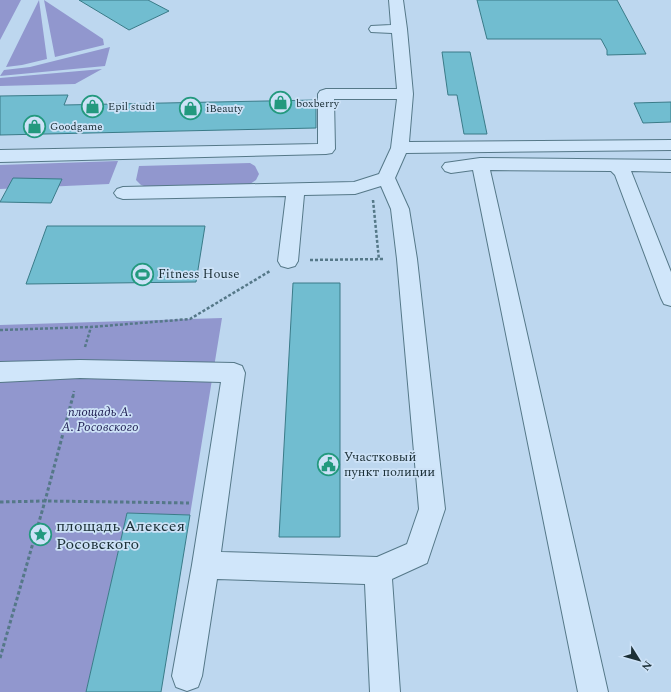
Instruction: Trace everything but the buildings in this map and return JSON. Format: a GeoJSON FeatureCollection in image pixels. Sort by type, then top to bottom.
{"type":"FeatureCollection","features":[{"type":"Feature","properties":{"kind":"lane"},"geometry":{"type":"LineString","coordinates":[[123,193],[355,188],[378,180],[400,148],[405,94],[400,29],[396,0]]}},
{"type":"Feature","properties":{"kind":"lane"},"geometry":{"type":"LineString","coordinates":[[376,30],[400,29]]}},
{"type":"Feature","properties":{"kind":"lane"},"geometry":{"type":"LineString","coordinates":[[0,156],[326,149],[326,94],[405,94]]}},
{"type":"Feature","properties":{"kind":"lane"},"geometry":{"type":"LineString","coordinates":[[400,148],[671,145]]}},
{"type":"Feature","properties":{"kind":"lane"},"geometry":{"type":"LineString","coordinates":[[480,164],[593,692]]}},
{"type":"Feature","properties":{"kind":"lane"},"geometry":{"type":"LineString","coordinates":[[450,167],[480,164],[671,166]]}},
{"type":"Feature","properties":{"kind":"lane"},"geometry":{"type":"LineString","coordinates":[[616,166],[623,173],[671,298]]}},
{"type":"Feature","properties":{"kind":"lane"},"geometry":{"type":"LineString","coordinates":[[206,566],[378,571],[417,553],[432,509],[407,259],[400,209],[378,180]]}},
{"type":"Feature","properties":{"kind":"lane"},"geometry":{"type":"LineString","coordinates":[[288,261],[296,189]]}},
{"type":"Feature","properties":{"kind":"lane"},"geometry":{"type":"LineString","coordinates":[[0,372],[80,369],[234,373],[206,566],[187,676]]}},
{"type":"Feature","properties":{"kind":"lane"},"geometry":{"type":"LineString","coordinates":[[378,571],[385,692]]}},
{"type":"Feature","properties":{"kind":"path"},"geometry":{"type":"LineString","coordinates":[[378,180],[378,260]]}},
{"type":"Feature","properties":{"kind":"path"},"geometry":{"type":"LineString","coordinates":[[0,330],[91,327],[190,319],[288,261],[407,259]]}},
{"type":"Feature","properties":{"kind":"path"},"geometry":{"type":"LineString","coordinates":[[0,658],[45,501],[80,369]]}},
{"type":"Feature","properties":{"kind":"path"},"geometry":{"type":"LineString","coordinates":[[0,502],[45,501],[215,504]]}},
{"type":"Feature","properties":{"kind":"green space"},"geometry":{"type":"Polygon","coordinates":[[[0,0],[21,0],[0,40],[0,0]]]}},
{"type":"Feature","properties":{"kind":"green space"},"geometry":{"type":"Polygon","coordinates":[[[39,0],[47,59],[6,67],[39,0]]]}},
{"type":"Feature","properties":{"kind":"green space"},"geometry":{"type":"Polygon","coordinates":[[[44,0],[103,39],[104,45],[55,57],[44,0]]]}},
{"type":"Feature","properties":{"kind":"green space"},"geometry":{"type":"Polygon","coordinates":[[[110,47],[105,66],[0,76],[4,70],[30,67],[110,47]]]}},
{"type":"Feature","properties":{"kind":"green space"},"geometry":{"type":"Polygon","coordinates":[[[102,69],[75,84],[0,86],[0,78],[102,69]]]}},
{"type":"Feature","properties":{"kind":"green space"},"geometry":{"type":"Polygon","coordinates":[[[118,161],[109,184],[0,189],[0,165],[118,161]]]}},
{"type":"Feature","properties":{"kind":"green space"},"geometry":{"type":"Polygon","coordinates":[[[250,163],[255,166],[259,174],[256,180],[250,184],[147,187],[141,185],[136,180],[139,166],[250,163]]]}},
{"type":"Feature","properties":{"kind":"green space","name":"площадь А. А. Росовского"},"geometry":{"type":"Polygon","coordinates":[[[222,318],[190,515],[127,513],[86,692],[0,692],[0,325],[222,318]]]}},
{"type":"Feature","properties":{"kind":"place","name":"boxberry"},"geometry":{"type":"Point","coordinates":[281,103]}},
{"type":"Feature","properties":{"kind":"place","name":"Epil studi"},"geometry":{"type":"Point","coordinates":[92,106]}},
{"type":"Feature","properties":{"kind":"place","name":"iBeauty"},"geometry":{"type":"Point","coordinates":[190,108]}},
{"type":"Feature","properties":{"kind":"place","name":"Goodgame"},"geometry":{"type":"Point","coordinates":[34,126]}},
{"type":"Feature","properties":{"kind":"place","name":"Fitness House"},"geometry":{"type":"Point","coordinates":[142,274]}},
{"type":"Feature","properties":{"kind":"place","name":"Участковый пункт полиции"},"geometry":{"type":"Point","coordinates":[328,464]}},
{"type":"Feature","properties":{"kind":"place","name":"площадь Алексея Росовского"},"geometry":{"type":"Point","coordinates":[40,535]}}]}
